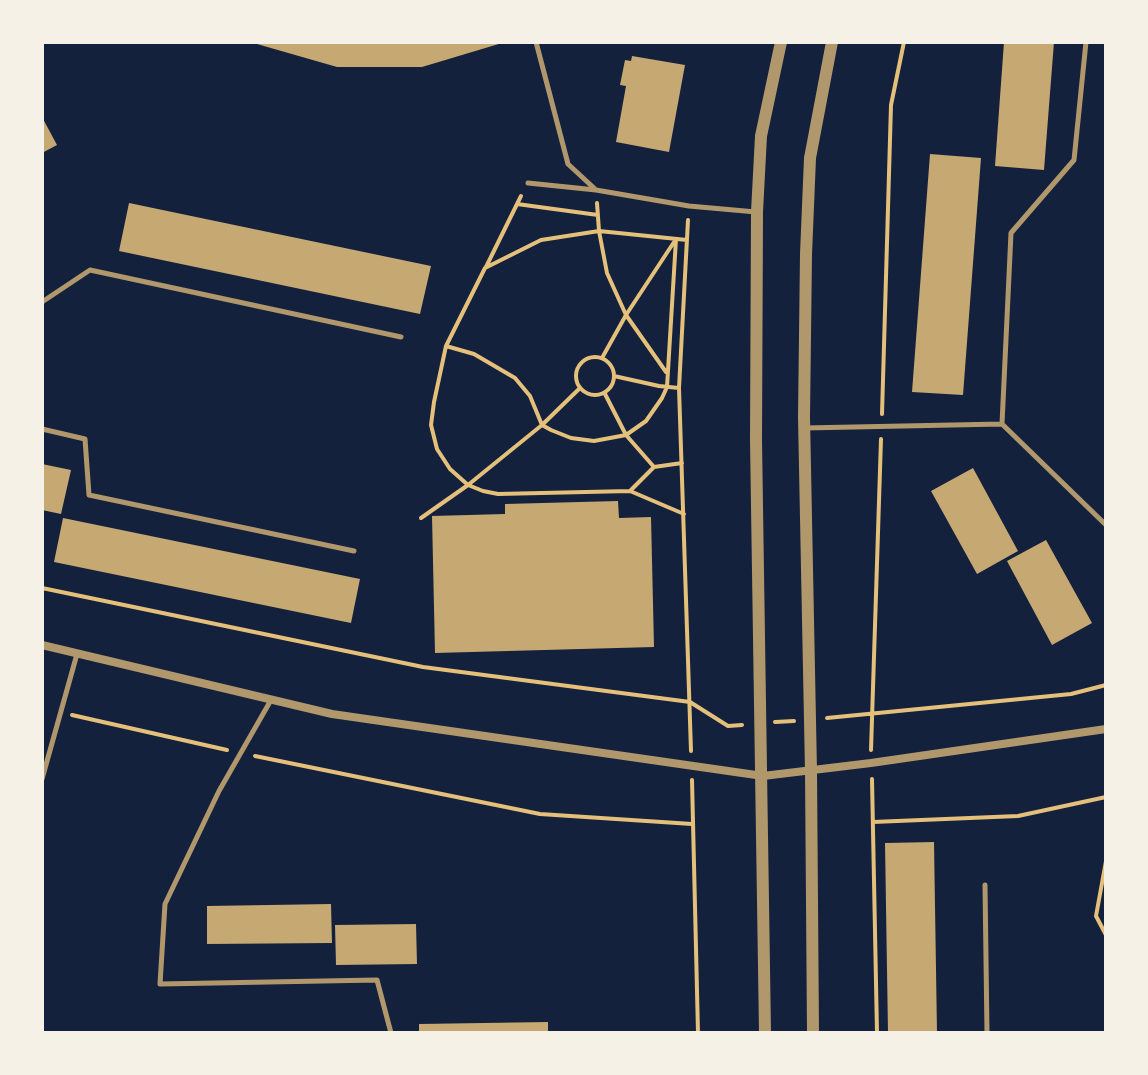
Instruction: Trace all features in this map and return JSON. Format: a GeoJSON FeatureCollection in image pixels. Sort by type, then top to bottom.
{"type":"FeatureCollection","features":[{"type":"Feature","properties":{"kind":"street"},"geometry":{"type":"LineString","coordinates":[[765,1033],[756,440],[757,212],[761,136],[781,42]]}},
{"type":"Feature","properties":{"kind":"street"},"geometry":{"type":"LineString","coordinates":[[813,1033],[804,428],[806,254],[810,158],[832,42]]}},
{"type":"Feature","properties":{"kind":"street"},"geometry":{"type":"LineString","coordinates":[[42,645],[332,714],[763,776],[1106,729]]}},
{"type":"Feature","properties":{"kind":"lane"},"geometry":{"type":"LineString","coordinates":[[536,42],[568,164],[596,190]]}},
{"type":"Feature","properties":{"kind":"lane"},"geometry":{"type":"LineString","coordinates":[[1002,424],[1011,233],[1074,160],[1086,42]]}},
{"type":"Feature","properties":{"kind":"lane"},"geometry":{"type":"LineString","coordinates":[[528,183],[596,190],[689,206],[757,212]]}},
{"type":"Feature","properties":{"kind":"lane"},"geometry":{"type":"LineString","coordinates":[[42,302],[90,270],[401,337]]}},
{"type":"Feature","properties":{"kind":"lane"},"geometry":{"type":"LineString","coordinates":[[804,428],[1002,424],[1106,525]]}},
{"type":"Feature","properties":{"kind":"lane"},"geometry":{"type":"LineString","coordinates":[[42,429],[85,439],[89,495],[354,551]]}},
{"type":"Feature","properties":{"kind":"lane"},"geometry":{"type":"LineString","coordinates":[[42,779],[77,654]]}},
{"type":"Feature","properties":{"kind":"lane"},"geometry":{"type":"LineString","coordinates":[[271,699],[219,791],[165,904],[160,984],[377,980],[391,1033]]}},
{"type":"Feature","properties":{"kind":"lane"},"geometry":{"type":"LineString","coordinates":[[985,885],[987,1033]]}},
{"type":"Feature","properties":{"kind":"path"},"geometry":{"type":"LineString","coordinates":[[877,1033],[871,763],[891,105],[904,42]]}},
{"type":"Feature","properties":{"kind":"path"},"geometry":{"type":"LineString","coordinates":[[528,183],[446,346],[431,425],[437,449],[450,469],[468,485],[483,491],[498,494],[630,491],[684,514]]}},
{"type":"Feature","properties":{"kind":"path"},"geometry":{"type":"LineString","coordinates":[[596,190],[599,231],[607,273],[626,315],[667,374]]}},
{"type":"Feature","properties":{"kind":"path"},"geometry":{"type":"LineString","coordinates":[[517,204],[598,215]]}},
{"type":"Feature","properties":{"kind":"path"},"geometry":{"type":"LineString","coordinates":[[689,206],[679,388],[698,1033]]}},
{"type":"Feature","properties":{"kind":"path"},"geometry":{"type":"LineString","coordinates":[[485,268],[541,240],[599,231],[687,240]]}},
{"type":"Feature","properties":{"kind":"path"},"geometry":{"type":"LineString","coordinates":[[446,346],[474,354],[515,378],[530,396],[542,425],[559,434],[605,441],[626,435],[646,421],[667,387],[676,239]]}},
{"type":"Feature","properties":{"kind":"path"},"geometry":{"type":"LineString","coordinates":[[602,358],[676,239]]}},
{"type":"Feature","properties":{"kind":"path"},"geometry":{"type":"LineString","coordinates":[[593,356],[602,358],[613,368],[613,383],[604,393],[592,395],[580,388],[576,373],[585,359],[593,356]]}},
{"type":"Feature","properties":{"kind":"path"},"geometry":{"type":"LineString","coordinates":[[614,376],[679,388]]}},
{"type":"Feature","properties":{"kind":"path"},"geometry":{"type":"LineString","coordinates":[[421,518],[468,485],[542,425],[580,388]]}},
{"type":"Feature","properties":{"kind":"path"},"geometry":{"type":"LineString","coordinates":[[604,393],[626,435],[654,467]]}},
{"type":"Feature","properties":{"kind":"path"},"geometry":{"type":"LineString","coordinates":[[630,491],[654,467],[682,463]]}},
{"type":"Feature","properties":{"kind":"path"},"geometry":{"type":"LineString","coordinates":[[42,588],[423,667],[690,702],[728,726],[873,715],[1071,694],[1106,685]]}},
{"type":"Feature","properties":{"kind":"path"},"geometry":{"type":"LineString","coordinates":[[60,713],[540,814],[693,824]]}},
{"type":"Feature","properties":{"kind":"path"},"geometry":{"type":"LineString","coordinates":[[873,822],[1018,816],[1106,797]]}},
{"type":"Feature","properties":{"kind":"path"},"geometry":{"type":"LineString","coordinates":[[1106,861],[1096,916],[1106,935]]}},
{"type":"Feature","properties":{"kind":"building"},"geometry":{"type":"Polygon","coordinates":[[[250,42],[502,43],[422,67],[337,67],[250,42]]]}},
{"type":"Feature","properties":{"kind":"building"},"geometry":{"type":"Polygon","coordinates":[[[1004,42],[1054,42],[1044,170],[995,166],[1004,42]]]}},
{"type":"Feature","properties":{"kind":"building"},"geometry":{"type":"Polygon","coordinates":[[[632,56],[685,65],[669,152],[616,142],[626,86],[620,85],[625,60],[631,61],[632,56]]]}},
{"type":"Feature","properties":{"kind":"building"},"geometry":{"type":"Polygon","coordinates":[[[42,117],[57,145],[42,153],[42,117]]]}},
{"type":"Feature","properties":{"kind":"building"},"geometry":{"type":"Polygon","coordinates":[[[930,154],[981,158],[963,395],[912,392],[930,154]]]}},
{"type":"Feature","properties":{"kind":"building"},"geometry":{"type":"Polygon","coordinates":[[[129,203],[431,266],[420,314],[119,251],[129,203]]]}},
{"type":"Feature","properties":{"kind":"building"},"geometry":{"type":"Polygon","coordinates":[[[42,464],[71,470],[61,514],[42,510],[42,464]]]}},
{"type":"Feature","properties":{"kind":"building"},"geometry":{"type":"Polygon","coordinates":[[[973,468],[1018,551],[977,574],[931,491],[973,468]]]}},
{"type":"Feature","properties":{"kind":"building"},"geometry":{"type":"Polygon","coordinates":[[[618,501],[619,518],[651,517],[654,647],[435,653],[432,516],[505,514],[505,504],[618,501]]]}},
{"type":"Feature","properties":{"kind":"building"},"geometry":{"type":"Polygon","coordinates":[[[63,518],[360,579],[351,623],[54,562],[63,518]]]}},
{"type":"Feature","properties":{"kind":"building"},"geometry":{"type":"Polygon","coordinates":[[[1046,540],[1092,623],[1052,645],[1007,561],[1046,540]]]}},
{"type":"Feature","properties":{"kind":"building"},"geometry":{"type":"Polygon","coordinates":[[[934,842],[937,1033],[888,1033],[885,843],[934,842]]]}},
{"type":"Feature","properties":{"kind":"building"},"geometry":{"type":"Polygon","coordinates":[[[331,904],[332,943],[207,944],[207,906],[331,904]]]}},
{"type":"Feature","properties":{"kind":"building"},"geometry":{"type":"Polygon","coordinates":[[[416,924],[417,964],[336,965],[335,925],[416,924]]]}},
{"type":"Feature","properties":{"kind":"building"},"geometry":{"type":"Polygon","coordinates":[[[548,1022],[548,1033],[419,1033],[419,1024],[548,1022]]]}}]}
